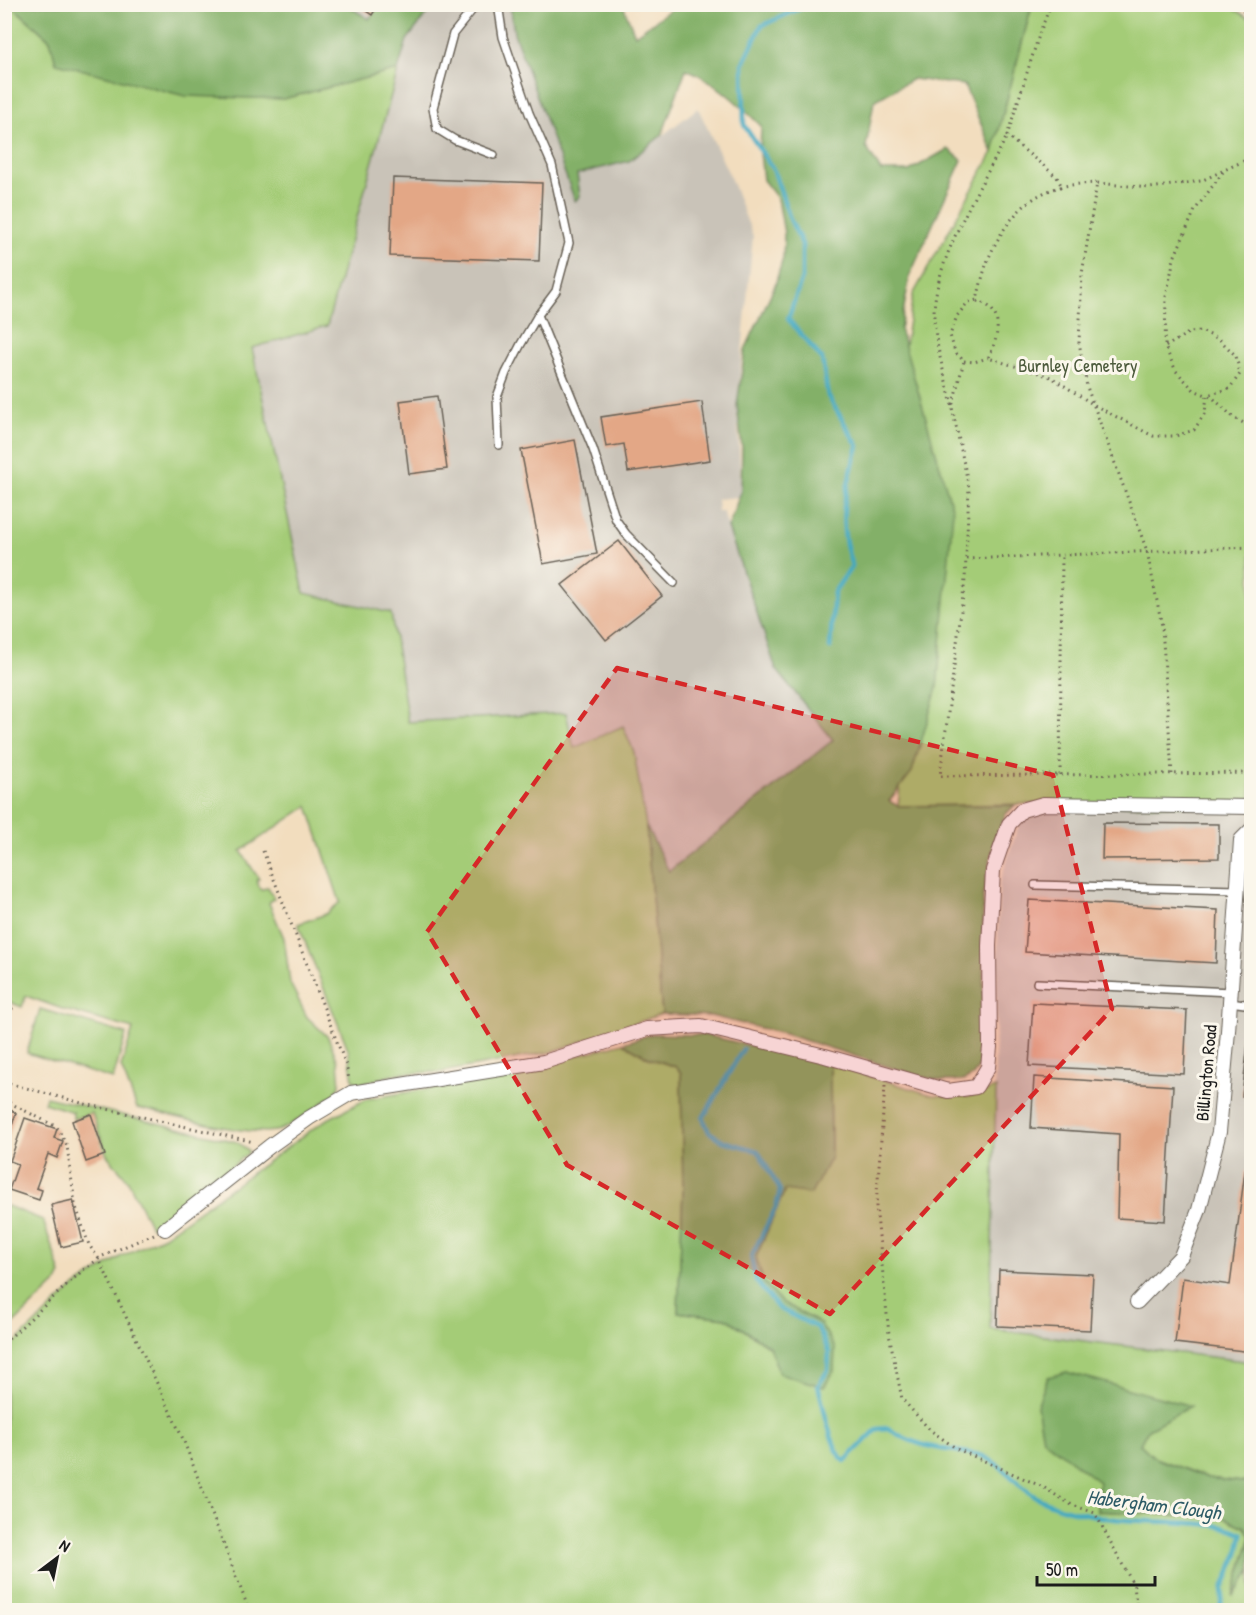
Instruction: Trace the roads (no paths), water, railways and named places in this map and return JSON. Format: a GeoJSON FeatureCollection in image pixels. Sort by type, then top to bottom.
{"type":"FeatureCollection","features":[{"type":"Feature","properties":{"kind":"street"},"geometry":{"type":"LineString","coordinates":[[165,1229],[270,1146],[309,1118],[351,1093],[544,1062],[647,1029],[701,1026],[825,1056],[948,1090],[976,1087],[988,1067],[990,1047],[989,946],[993,870],[1009,824],[1022,810],[1043,804],[1251,807]]}},
{"type":"Feature","properties":{"kind":"street","name":"Billington Road"},"geometry":{"type":"LineString","coordinates":[[1137,1302],[1181,1256],[1199,1210],[1219,1132],[1231,997],[1241,840],[1251,829]]}},
{"type":"Feature","properties":{"kind":"lane"},"geometry":{"type":"LineString","coordinates":[[477,4],[453,34],[432,108],[437,129],[455,140],[494,155]]}},
{"type":"Feature","properties":{"kind":"lane"},"geometry":{"type":"LineString","coordinates":[[498,4],[503,37],[529,113],[552,165],[569,243],[556,291],[538,315],[506,372],[497,397],[499,445]]}},
{"type":"Feature","properties":{"kind":"lane"},"geometry":{"type":"LineString","coordinates":[[538,315],[593,449],[616,520],[626,534],[674,583]]}},
{"type":"Feature","properties":{"kind":"lane"},"geometry":{"type":"LineString","coordinates":[[1035,885],[1238,890]]}},
{"type":"Feature","properties":{"kind":"lane"},"geometry":{"type":"LineString","coordinates":[[1037,983],[1231,997],[1251,1005]]}},
{"type":"Feature","properties":{"kind":"waterway","name":"Habergham Clough"},"geometry":{"type":"LineString","coordinates":[[810,4],[761,26],[743,64],[744,125],[774,171],[790,219],[802,244],[802,278],[788,319],[822,359],[828,396],[858,446],[846,492],[843,519],[844,534],[852,566],[834,592],[830,648]]}},
{"type":"Feature","properties":{"kind":"waterway","name":"Habergham Clough"},"geometry":{"type":"LineString","coordinates":[[743,1049],[703,1118],[709,1132],[723,1141],[758,1151],[780,1190],[776,1207],[751,1257],[756,1281],[778,1308],[818,1328],[829,1352],[828,1370],[818,1386],[828,1426],[840,1456],[845,1461],[877,1429],[888,1428],[920,1444],[983,1456],[1001,1467],[1034,1496],[1064,1508],[1121,1520],[1198,1523],[1231,1529],[1242,1534],[1238,1554],[1223,1588],[1220,1610]]}},
{"type":"Feature","properties":{"kind":"park label","name":"Burnley Cemetery"},"geometry":{"type":"Point","coordinates":[1078,365]}}]}
